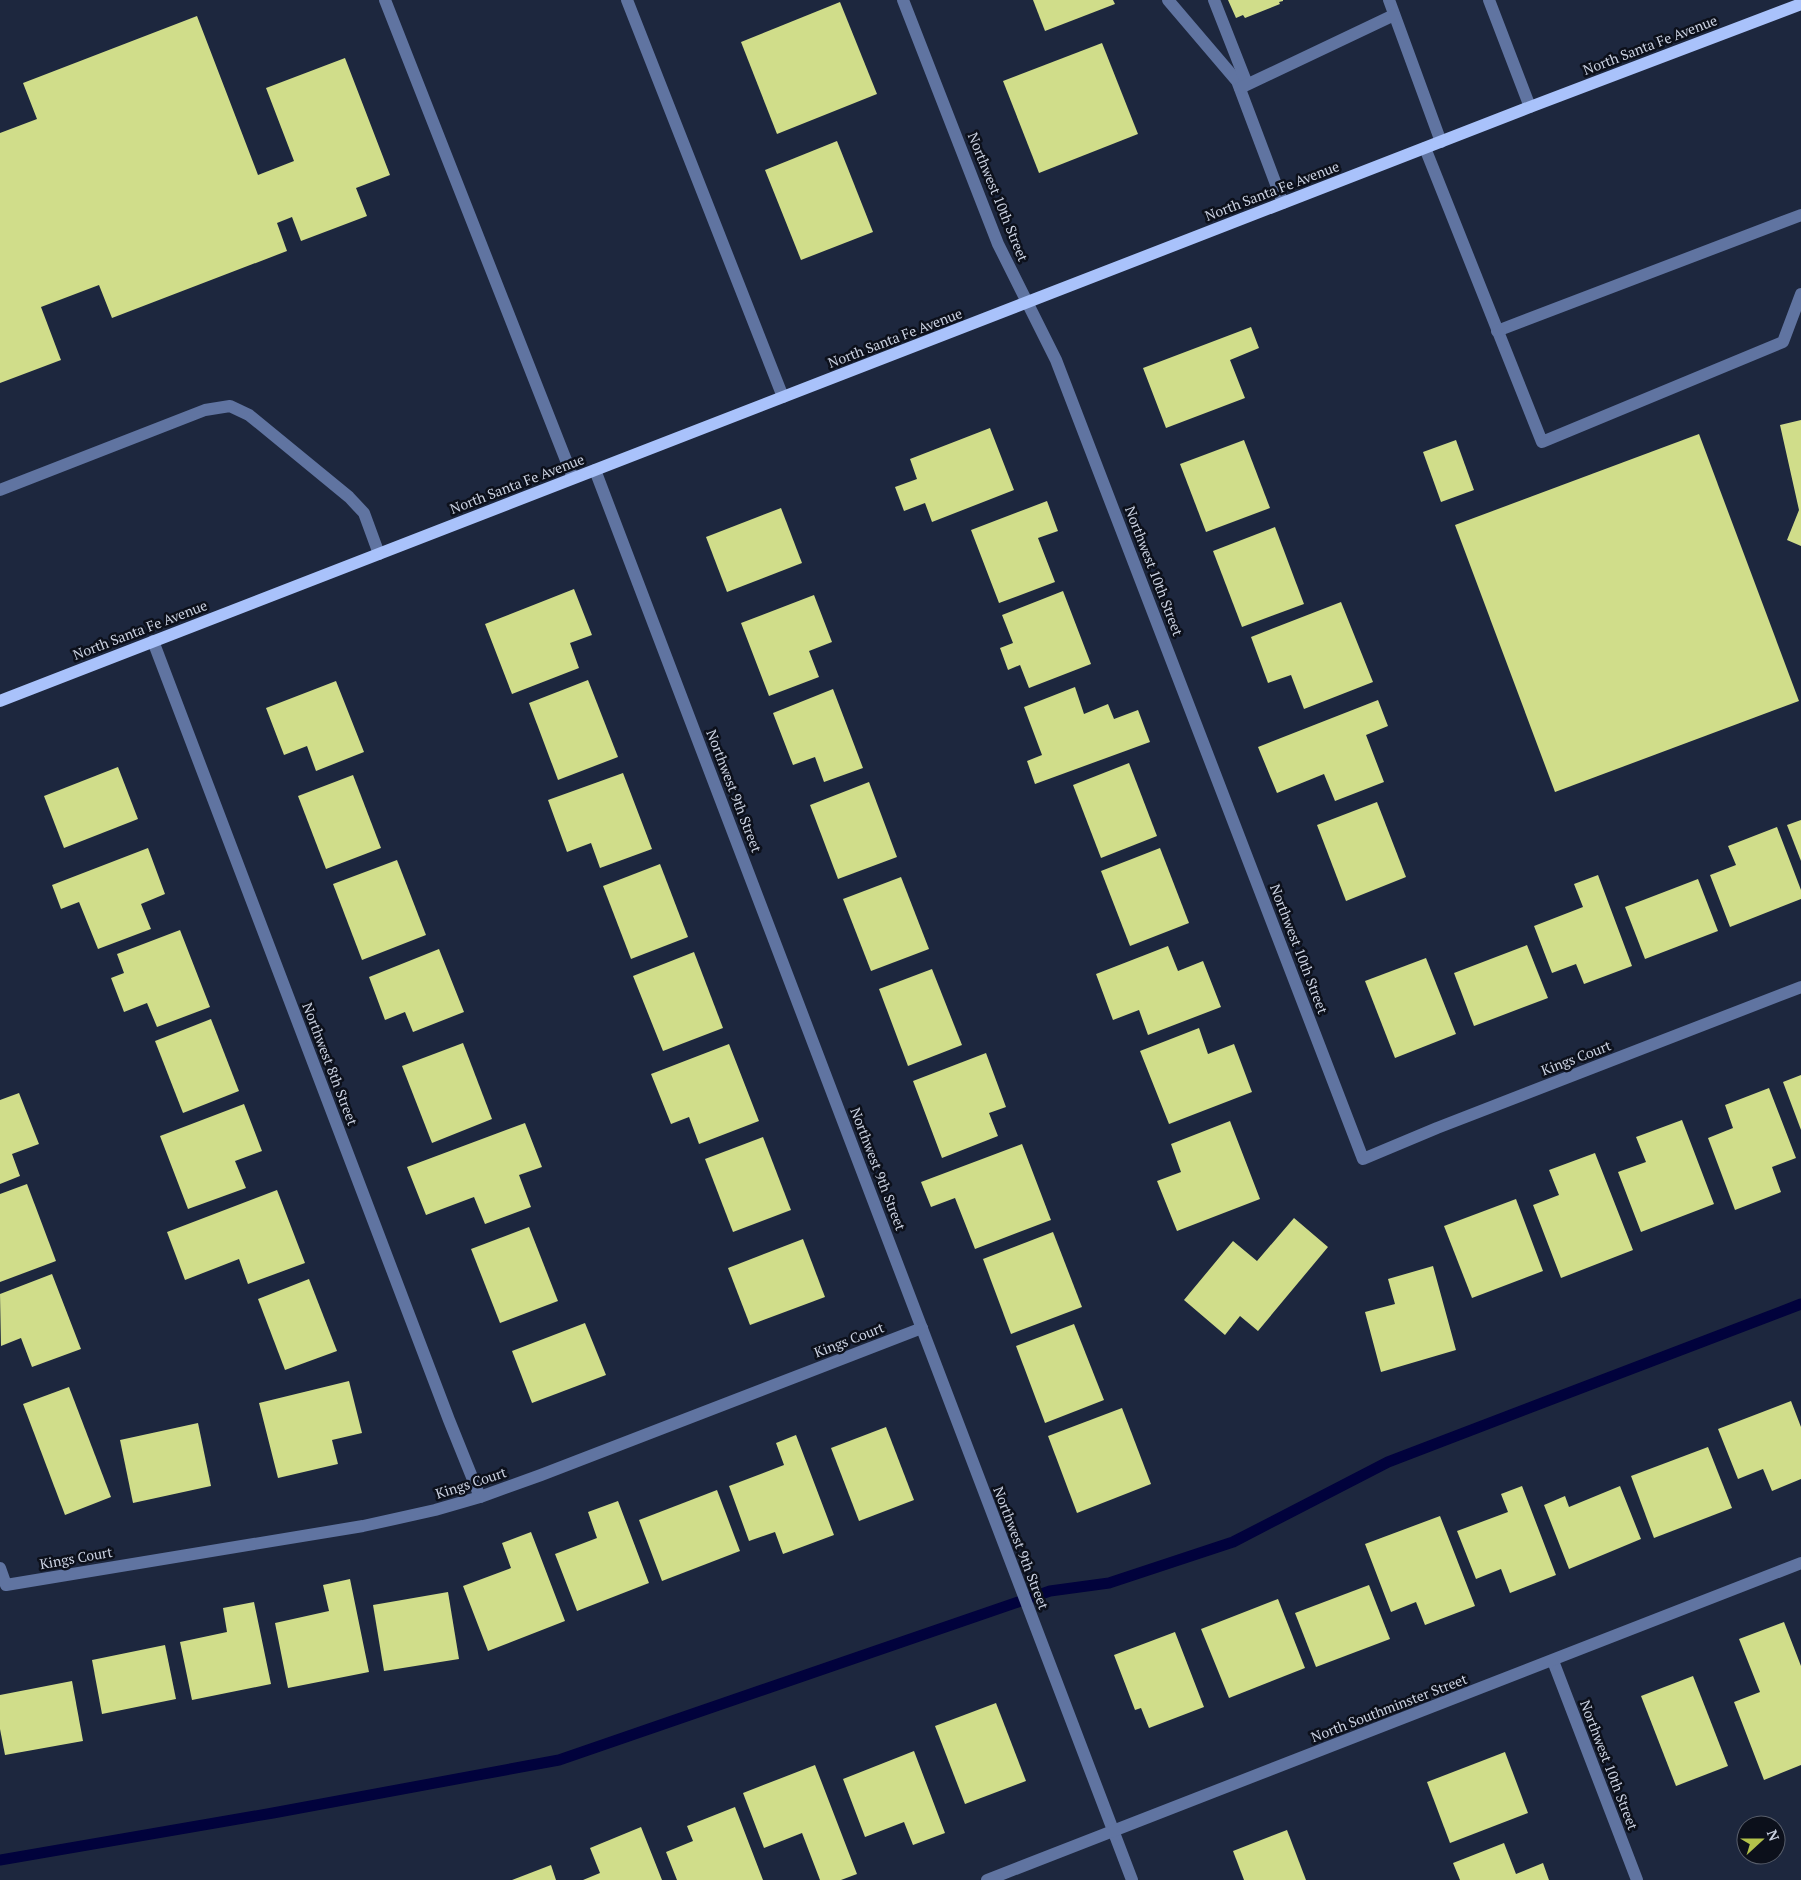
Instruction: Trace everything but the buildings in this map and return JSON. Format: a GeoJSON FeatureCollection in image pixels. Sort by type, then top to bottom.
{"type":"FeatureCollection","features":[{"type":"Feature","properties":{"kind":"main road","name":"North Santa Fe Avenue"},"geometry":{"type":"LineString","coordinates":[[0,701],[1441,142],[1787,5],[1801,4]]}},
{"type":"Feature","properties":{"kind":"street"},"geometry":{"type":"LineString","coordinates":[[385,0],[574,478]]}},
{"type":"Feature","properties":{"kind":"street"},"geometry":{"type":"LineString","coordinates":[[627,0],[783,397]]}},
{"type":"Feature","properties":{"kind":"street","name":"Northwest 10th Street"},"geometry":{"type":"LineString","coordinates":[[904,0],[998,244],[1056,360],[1362,1159]]}},
{"type":"Feature","properties":{"kind":"street"},"geometry":{"type":"LineString","coordinates":[[1168,0],[1243,86]]}},
{"type":"Feature","properties":{"kind":"street"},"geometry":{"type":"LineString","coordinates":[[1214,0],[1283,203]]}},
{"type":"Feature","properties":{"kind":"street"},"geometry":{"type":"LineString","coordinates":[[1389,0],[1441,142]]}},
{"type":"Feature","properties":{"kind":"street"},"geometry":{"type":"LineString","coordinates":[[1489,0],[1530,107]]}},
{"type":"Feature","properties":{"kind":"street"},"geometry":{"type":"LineString","coordinates":[[1243,86],[1394,15]]}},
{"type":"Feature","properties":{"kind":"street"},"geometry":{"type":"LineString","coordinates":[[1425,148],[1542,442],[1783,342],[1801,294]]}},
{"type":"Feature","properties":{"kind":"street"},"geometry":{"type":"LineString","coordinates":[[1497,331],[1801,215]]}},
{"type":"Feature","properties":{"kind":"street"},"geometry":{"type":"LineString","coordinates":[[0,490],[204,410],[230,406],[249,415],[349,497],[364,513],[379,554]]}},
{"type":"Feature","properties":{"kind":"street","name":"Northwest 9th Street"},"geometry":{"type":"LineString","coordinates":[[594,470],[1132,1880]]}},
{"type":"Feature","properties":{"kind":"street","name":"Northwest 8th Street"},"geometry":{"type":"LineString","coordinates":[[153,641],[480,1497]]}},
{"type":"Feature","properties":{"kind":"street","name":"Kings Court"},"geometry":{"type":"LineString","coordinates":[[1362,1159],[1801,987]]}},
{"type":"Feature","properties":{"kind":"street","name":"Kings Court"},"geometry":{"type":"LineString","coordinates":[[0,1568],[6,1585],[363,1526],[436,1510],[480,1497],[922,1328]]}},
{"type":"Feature","properties":{"kind":"street","name":"North Southminster Street"},"geometry":{"type":"LineString","coordinates":[[987,1880],[1801,1563]]}},
{"type":"Feature","properties":{"kind":"street","name":"Northwest 10th Street"},"geometry":{"type":"LineString","coordinates":[[1552,1660],[1637,1880]]}},
{"type":"Feature","properties":{"kind":"waterway"},"geometry":{"type":"LineString","coordinates":[[0,1860],[273,1813],[559,1760],[1050,1591],[1109,1583],[1233,1542],[1388,1462],[1801,1304]]}}]}
